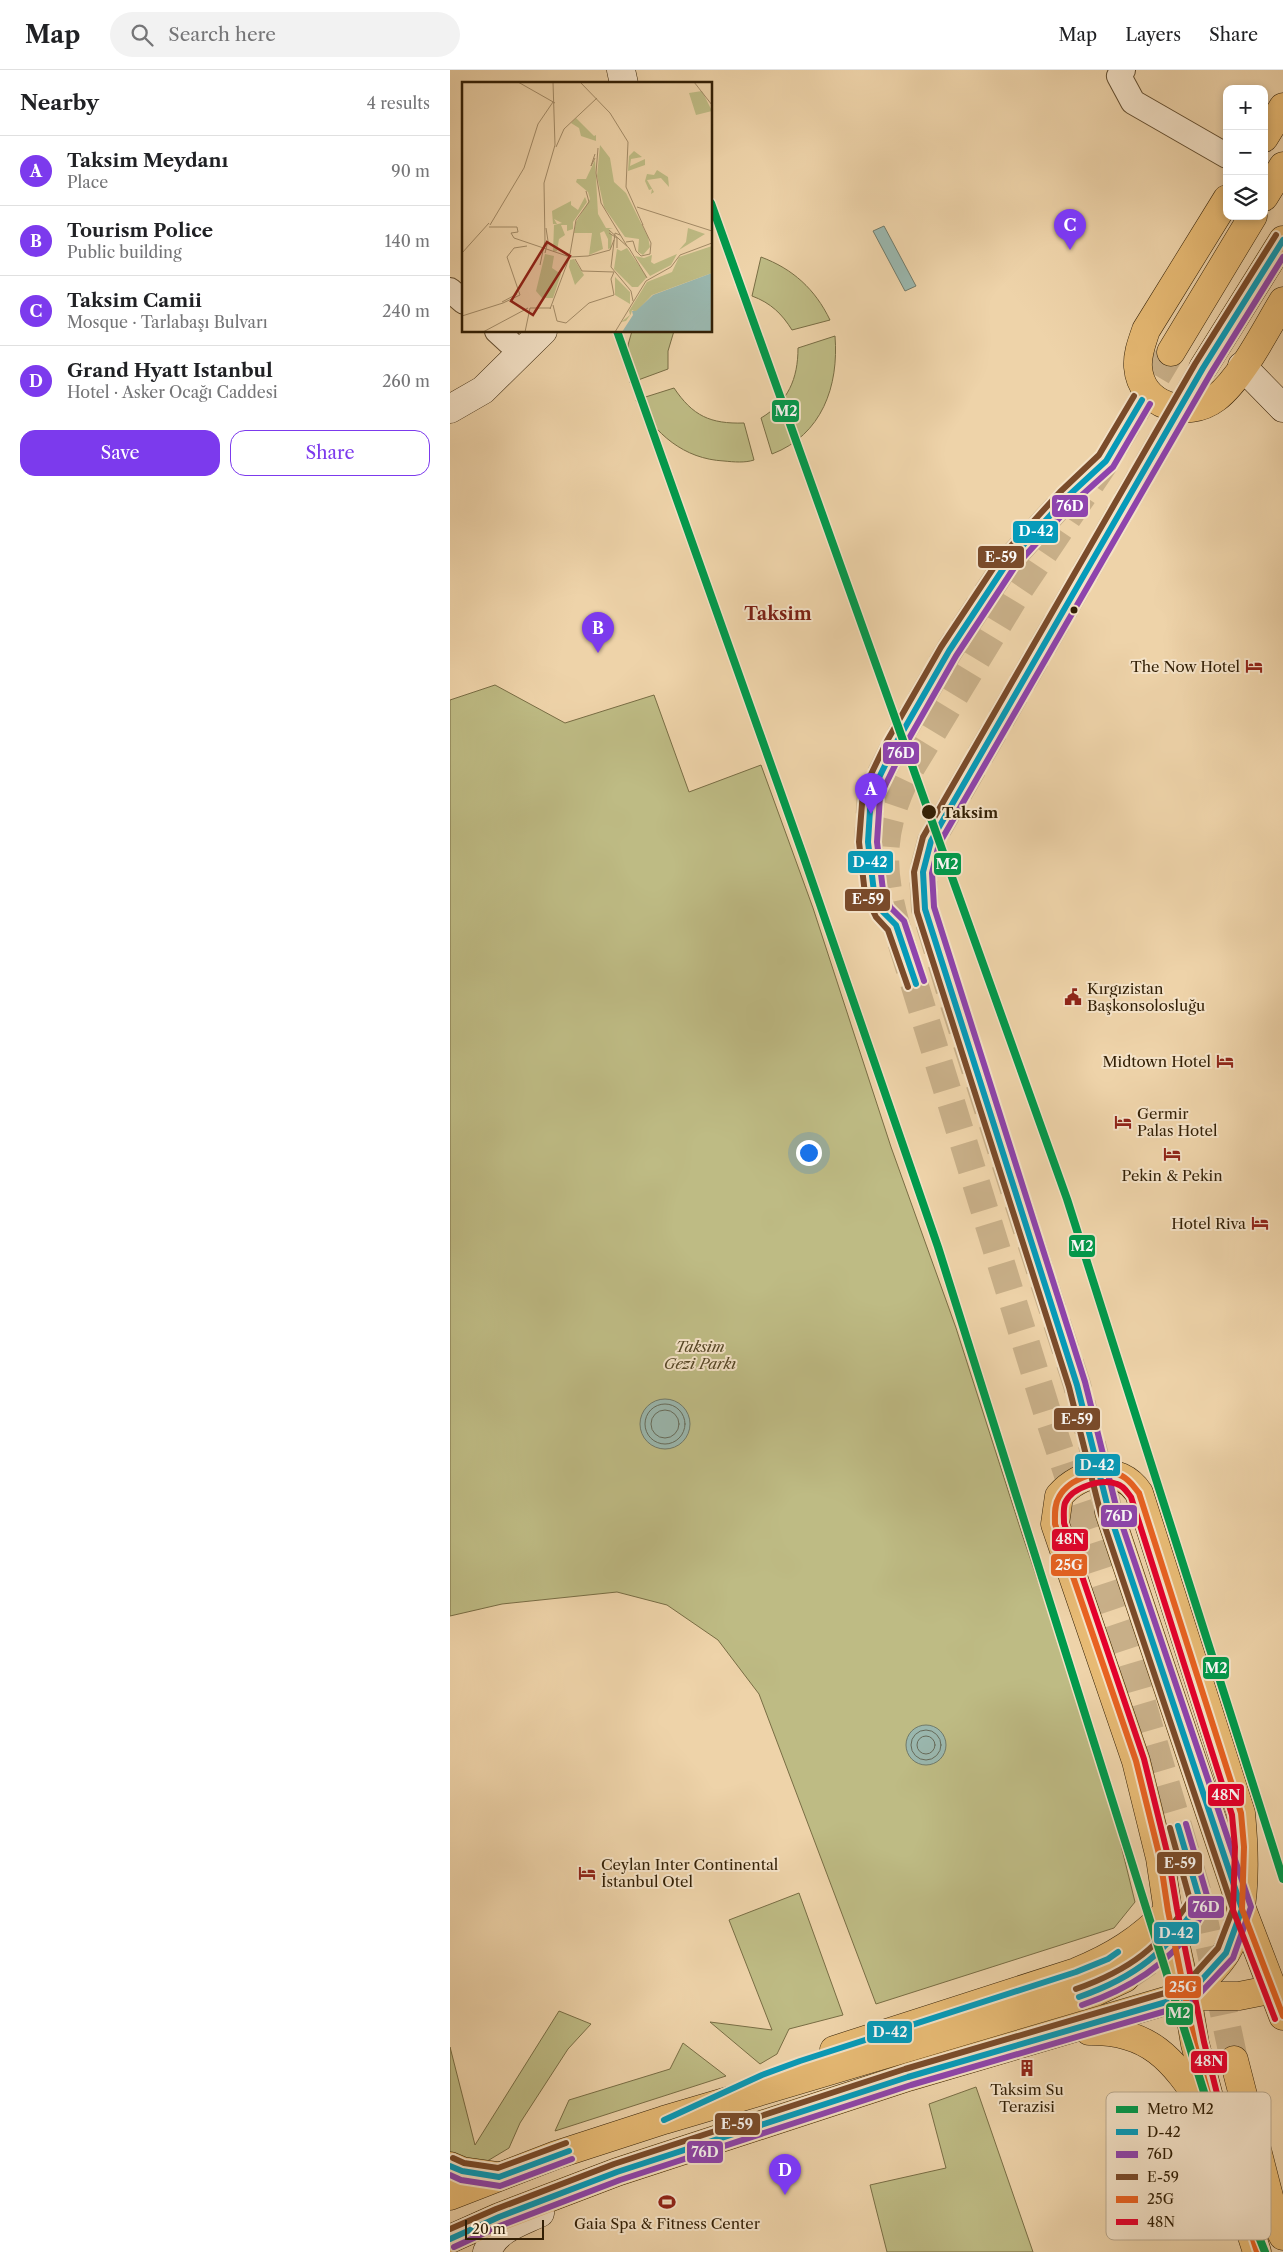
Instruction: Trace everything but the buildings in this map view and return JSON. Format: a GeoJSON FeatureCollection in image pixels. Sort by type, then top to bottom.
{"type":"FeatureCollection","features":[{"type":"Feature","properties":{"kind":"main road"},"geometry":{"type":"LineString","coordinates":[[1268,131],[1283,106]]}},
{"type":"Feature","properties":{"kind":"main road"},"geometry":{"type":"LineString","coordinates":[[1268,191],[1283,166]]}},
{"type":"Feature","properties":{"kind":"main road"},"geometry":{"type":"LineString","coordinates":[[1223,205],[1146,330],[1139,352],[1138,367],[1145,388],[1155,400],[1166,406],[1190,410],[1203,406],[1215,399],[1227,388],[1283,301]]}},
{"type":"Feature","properties":{"kind":"main road"},"geometry":{"type":"LineString","coordinates":[[1171,352],[1251,220]]}},
{"type":"Feature","properties":{"kind":"main road"},"geometry":{"type":"LineString","coordinates":[[1203,368],[1283,240]]}},
{"type":"Feature","properties":{"kind":"main road"},"geometry":{"type":"LineString","coordinates":[[450,409],[483,390],[541,332]]}},
{"type":"Feature","properties":{"kind":"main road"},"geometry":{"type":"LineString","coordinates":[[1242,366],[1283,408]]}},
{"type":"Feature","properties":{"kind":"main road"},"geometry":{"type":"LineString","coordinates":[[1187,1996],[1226,1953],[1242,1909],[1244,1847],[1241,1813],[1139,1493],[1127,1479],[1118,1474],[1094,1475],[1074,1484],[1059,1496],[1055,1524],[1136,1761],[1160,1858],[1168,1911],[1187,1996],[1195,2044],[1208,2092]]}},
{"type":"Feature","properties":{"kind":"main road"},"geometry":{"type":"LineString","coordinates":[[1109,1512],[1242,1909],[1280,1986],[1283,2016]]}},
{"type":"Feature","properties":{"kind":"main road"},"geometry":{"type":"LineString","coordinates":[[664,2120],[762,2075],[800,2061],[1076,1972],[1108,1959],[1150,1930],[1168,1911]]}},
{"type":"Feature","properties":{"kind":"main road"},"geometry":{"type":"LineString","coordinates":[[450,2196],[556,2155],[664,2120],[1095,1992],[1125,1978]]}},
{"type":"Feature","properties":{"kind":"main road"},"geometry":{"type":"LineString","coordinates":[[450,2240],[499,2217],[617,2172],[908,2077],[1061,2031],[1187,1996],[1239,1996],[1280,1986]]}},
{"type":"Feature","properties":{"kind":"main road"},"geometry":{"type":"LineString","coordinates":[[1061,2031],[1110,2030],[1126,2033],[1146,2043],[1168,2059],[1184,2076],[1194,2092]]}},
{"type":"Feature","properties":{"kind":"main road"},"geometry":{"type":"LineString","coordinates":[[1234,2060],[1242,2092]]}},
{"type":"Feature","properties":{"kind":"main road"},"geometry":{"type":"LineString","coordinates":[[450,2166],[462,2171],[500,2176]]}},
{"type":"Feature","properties":{"kind":"main road"},"geometry":{"type":"LineString","coordinates":[[487,2252],[492,2240],[506,2228],[617,2172]]}},
{"type":"Feature","properties":{"kind":"main road"},"geometry":{"type":"LineString","coordinates":[[1271,2204],[1275,2220],[1283,2236]]}},
{"type":"Feature","properties":{"kind":"main road"},"geometry":{"type":"LineString","coordinates":[[1253,2240],[1257,2252]]}},
{"type":"Feature","properties":{"kind":"street"},"geometry":{"type":"LineString","coordinates":[[1122,70],[1119,76],[1133,102],[1223,154]]}},
{"type":"Feature","properties":{"kind":"street"},"geometry":{"type":"LineString","coordinates":[[450,290],[462,300]]}},
{"type":"Feature","properties":{"kind":"street"},"geometry":{"type":"LineString","coordinates":[[498,332],[521,353]]}},
{"type":"Feature","properties":{"kind":"green space"},"geometry":{"type":"Polygon","coordinates":[[[761,257],[773,262],[802,281],[817,299],[830,320],[792,330],[775,310],[765,302],[752,296],[761,257]]]}},
{"type":"Feature","properties":{"kind":"green space"},"geometry":{"type":"Polygon","coordinates":[[[632,332],[674,332],[668,351],[668,369],[630,383],[628,345],[632,332]]]}},
{"type":"Feature","properties":{"kind":"green space"},"geometry":{"type":"Polygon","coordinates":[[[835,336],[834,373],[824,407],[804,435],[789,446],[772,454],[761,418],[778,405],[790,389],[796,370],[798,348],[835,336]]]}},
{"type":"Feature","properties":{"kind":"green space"},"geometry":{"type":"Polygon","coordinates":[[[674,388],[688,405],[703,416],[721,422],[744,423],[754,460],[732,462],[710,459],[684,450],[662,434],[652,424],[636,400],[674,388]]]}},
{"type":"Feature","properties":{"kind":"green space","name":"Taksim Gezi Parkı"},"geometry":{"type":"Polygon","coordinates":[[[495,685],[565,723],[654,695],[689,792],[761,765],[813,908],[891,1147],[956,1328],[1023,1537],[1103,1772],[1135,1902],[1114,1928],[876,2004],[759,1694],[718,1640],[667,1605],[617,1592],[502,1604],[450,1616],[450,700],[495,685]]]}},
{"type":"Feature","properties":{"kind":"green space"},"geometry":{"type":"Polygon","coordinates":[[[799,1893],[843,2015],[789,2029],[777,2054],[760,2064],[710,2022],[772,2030],[729,1920],[799,1893]]]}},
{"type":"Feature","properties":{"kind":"green space"},"geometry":{"type":"Polygon","coordinates":[[[559,2011],[591,2024],[568,2049],[520,2123],[509,2148],[484,2163],[450,2155],[450,2047],[475,2145],[559,2011]]]}},
{"type":"Feature","properties":{"kind":"green space"},"geometry":{"type":"Polygon","coordinates":[[[683,2043],[726,2076],[555,2131],[569,2100],[670,2069],[683,2043]]]}},
{"type":"Feature","properties":{"kind":"green space"},"geometry":{"type":"Polygon","coordinates":[[[976,2087],[1033,2252],[887,2252],[870,2185],[946,2168],[929,2104],[976,2087]]]}},
{"type":"Feature","properties":{"kind":"water"},"geometry":{"type":"Polygon","coordinates":[[[884,226],[916,286],[905,291],[873,231],[884,226]]]}},
{"type":"Feature","properties":{"kind":"water"},"geometry":{"type":"Polygon","coordinates":[[[660,1399],[670,1399],[683,1406],[690,1419],[690,1429],[683,1442],[670,1449],[660,1449],[651,1445],[644,1438],[640,1429],[640,1419],[644,1410],[651,1403],[660,1399]]]}},
{"type":"Feature","properties":{"kind":"water"},"geometry":{"type":"Polygon","coordinates":[[[930,1725],[937,1728],[943,1734],[946,1745],[945,1753],[937,1762],[930,1765],[922,1765],[915,1762],[907,1753],[906,1741],[909,1734],[918,1726],[930,1725]]]}},
{"type":"Feature","properties":{"kind":"tunnel"},"geometry":{"type":"LineString","coordinates":[[1171,352],[1106,461],[1017,593],[909,771],[900,791],[888,828],[885,864],[896,925],[1048,1415],[1128,1655],[1200,1901],[1234,2060]]}},
{"type":"Feature","properties":{"kind":"tunnel"},"geometry":{"type":"LineString","coordinates":[[1109,1512],[1077,1385],[925,909],[923,872],[931,841],[1203,368]]}},
{"type":"Feature","properties":{"kind":"tunnel"},"geometry":{"type":"LineString","coordinates":[[870,856],[868,842],[871,794],[895,745],[949,651],[1007,563],[1060,505]]}},
{"type":"Feature","properties":{"kind":"tunnel"},"geometry":{"type":"LineString","coordinates":[[1125,1978],[1165,1950],[1187,1924]]}},
{"type":"Feature","properties":{"kind":"metro line","name":"M2"},"geometry":{"type":"LineString","coordinates":[[712,206],[1067,1199],[1283,1879]]}},
{"type":"Feature","properties":{"kind":"metro line","name":"M2"},"geometry":{"type":"LineString","coordinates":[[617,332],[803,855],[938,1247],[1204,2092]]}},
{"type":"Feature","properties":{"kind":"metro line","name":"M2"},"geometry":{"type":"LineString","coordinates":[[1260,2240],[1265,2252]]}},
{"type":"Feature","properties":{"kind":"transit line","name":"E-59"},"geometry":{"type":"LineString","coordinates":[[450,2229],[496,2209],[614,2164],[905,2069],[1182,1988],[1218,1948],[1233,1909],[1101,1515],[1069,1387],[917,912],[914,872],[923,837],[1195,364],[1276,235]]}},
{"type":"Feature","properties":{"kind":"transit line","name":"D-42"},"geometry":{"type":"LineString","coordinates":[[450,2239],[499,2217],[617,2172],[908,2077],[1187,1996],[1226,1953],[1242,1909],[1109,1512],[1077,1385],[925,909],[923,872],[931,841],[1203,368],[1283,240]]}},
{"type":"Feature","properties":{"kind":"transit line","name":"76D"},"geometry":{"type":"LineString","coordinates":[[454,2247],[502,2225],[620,2180],[911,2085],[1190,2004],[1233,1958],[1251,1907],[1117,1510],[1085,1382],[934,907],[932,873],[939,844],[1211,373],[1283,257]]}},
{"type":"Feature","properties":{"kind":"transit line","name":"E-59"},"geometry":{"type":"LineString","coordinates":[[908,987],[888,930],[876,917],[865,894],[859,842],[863,791],[887,741],[941,647],[1000,558],[1060,492],[1099,455],[1134,396]]}},
{"type":"Feature","properties":{"kind":"transit line","name":"D-42"},"geometry":{"type":"LineString","coordinates":[[916,984],[896,925],[883,912],[874,892],[868,842],[871,794],[895,745],[949,651],[1007,563],[1066,498],[1106,461],[1142,400]]}},
{"type":"Feature","properties":{"kind":"transit line","name":"76D"},"geometry":{"type":"LineString","coordinates":[[924,981],[904,921],[890,907],[883,890],[877,842],[880,796],[903,749],[956,656],[1014,568],[1072,504],[1113,467],[1150,404]]}},
{"type":"Feature","properties":{"kind":"transit line","name":"25G"},"geometry":{"type":"LineString","coordinates":[[1208,2092],[1195,2044],[1168,1911],[1160,1858],[1136,1761],[1055,1524],[1057,1500],[1070,1484],[1087,1476],[1106,1473],[1122,1476],[1139,1493],[1241,1813],[1244,1847],[1242,1909],[1283,2016]]}},
{"type":"Feature","properties":{"kind":"transit line","name":"48N"},"geometry":{"type":"LineString","coordinates":[[1217,2092],[1204,2042],[1168,1856],[1144,1759],[1064,1523],[1065,1503],[1074,1492],[1088,1485],[1111,1482],[1119,1485],[1131,1497],[1232,1815],[1235,1847],[1233,1910],[1275,2019]]}},
{"type":"Feature","properties":{"kind":"transit line","name":"76D"},"geometry":{"type":"LineString","coordinates":[[1082,2005],[1116,1991],[1146,1974],[1186,1938],[1204,1911],[1208,1899],[1186,1824]]}},
{"type":"Feature","properties":{"kind":"transit line","name":"D-42"},"geometry":{"type":"LineString","coordinates":[[1079,1997],[1117,1981],[1148,1961],[1175,1935],[1200,1901],[1178,1826]]}},
{"type":"Feature","properties":{"kind":"transit line","name":"E-59"},"geometry":{"type":"LineString","coordinates":[[1076,1989],[1112,1974],[1142,1955],[1167,1931],[1190,1900],[1170,1828]]}},
{"type":"Feature","properties":{"kind":"transit line","name":"D-42"},"geometry":{"type":"LineString","coordinates":[[664,2120],[762,2075],[1076,1972],[1108,1959],[1118,1952]]}},
{"type":"Feature","properties":{"kind":"transit line","name":"E-59"},"geometry":{"type":"LineString","coordinates":[[453,2158],[464,2163],[498,2168],[566,2143]]}},
{"type":"Feature","properties":{"kind":"transit line","name":"D-42"},"geometry":{"type":"LineString","coordinates":[[450,2166],[462,2171],[499,2177],[569,2151]]}},
{"type":"Feature","properties":{"kind":"transit line","name":"76D"},"geometry":{"type":"LineString","coordinates":[[450,2175],[461,2180],[500,2186],[572,2159]]}},
{"type":"Feature","properties":{"kind":"transit line","name":"25G"},"geometry":{"type":"LineString","coordinates":[[1253,2240],[1257,2252]]}},
{"type":"Feature","properties":{"kind":"transit line","name":"48N"},"geometry":{"type":"LineString","coordinates":[[1262,2240],[1265,2249]]}},
{"type":"Feature","properties":{"kind":"place","name":"Taksim Camii"},"geometry":{"type":"Point","coordinates":[1070,250]}},
{"type":"Feature","properties":{"kind":"place","name":"Tourism Police"},"geometry":{"type":"Point","coordinates":[598,653]}},
{"type":"Feature","properties":{"kind":"place","name":"The Now Hotel"},"geometry":{"type":"Point","coordinates":[1254,666]}},
{"type":"Feature","properties":{"kind":"place","name":"Taksim"},"geometry":{"type":"Point","coordinates":[929,812]}},
{"type":"Feature","properties":{"kind":"place","name":"Taksim Meydanı"},"geometry":{"type":"Point","coordinates":[871,814]}},
{"type":"Feature","properties":{"kind":"place","name":"Kırgızistan Başkonsolosluğu"},"geometry":{"type":"Point","coordinates":[1073,997]}},
{"type":"Feature","properties":{"kind":"place","name":"Midtown Hotel"},"geometry":{"type":"Point","coordinates":[1225,1061]}},
{"type":"Feature","properties":{"kind":"place","name":"Germir Palas Hotel"},"geometry":{"type":"Point","coordinates":[1123,1122]}},
{"type":"Feature","properties":{"kind":"place","name":"Pekin & Pekin"},"geometry":{"type":"Point","coordinates":[1172,1154]}},
{"type":"Feature","properties":{"kind":"place","name":"Hotel Riva"},"geometry":{"type":"Point","coordinates":[1260,1223]}},
{"type":"Feature","properties":{"kind":"place","name":"Ceylan Inter Continental İstanbul Otel"},"geometry":{"type":"Point","coordinates":[587,1873]}},
{"type":"Feature","properties":{"kind":"place","name":"Taksim Su Terazisi"},"geometry":{"type":"Point","coordinates":[1027,2068]}},
{"type":"Feature","properties":{"kind":"place","name":"Grand Hyatt Istanbul"},"geometry":{"type":"Point","coordinates":[785,2195]}},
{"type":"Feature","properties":{"kind":"place","name":"Gaia Spa & Fitness Center"},"geometry":{"type":"Point","coordinates":[667,2202]}},
{"type":"Feature","properties":{"kind":"district","name":"Taksim"},"geometry":{"type":"Point","coordinates":[778,614]}}]}
